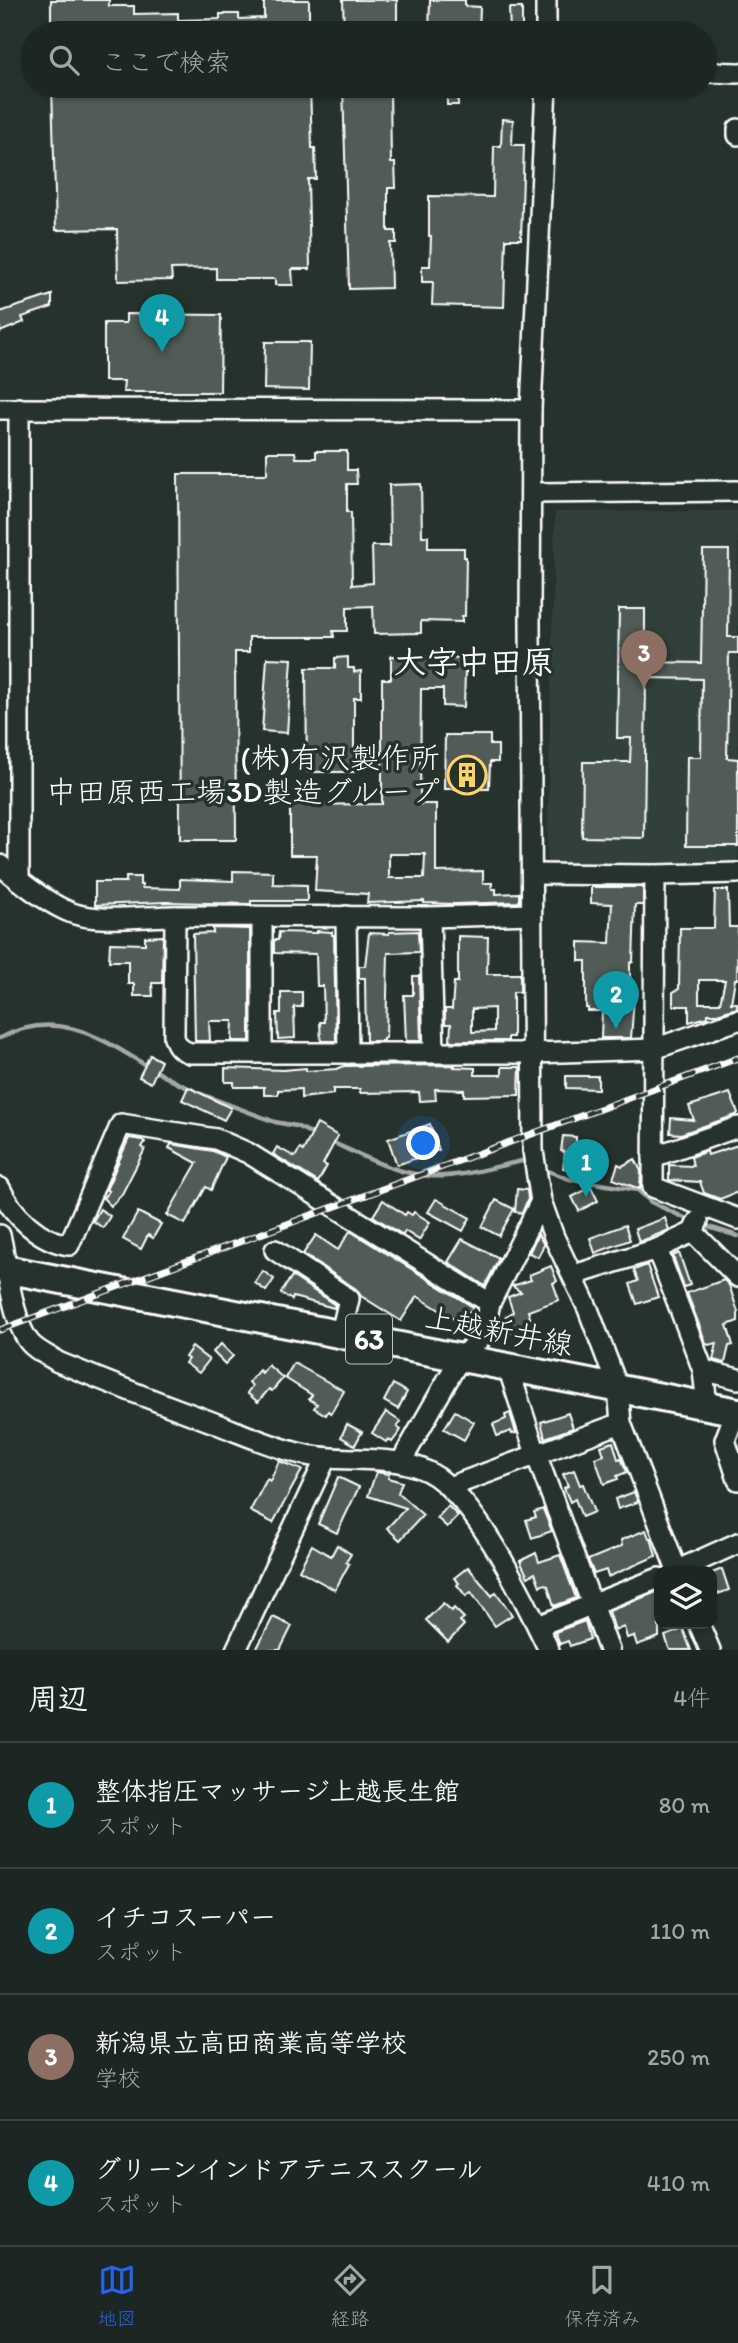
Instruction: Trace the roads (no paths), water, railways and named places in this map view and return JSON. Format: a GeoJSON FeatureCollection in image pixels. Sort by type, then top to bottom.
{"type":"FeatureCollection","features":[{"type":"Feature","properties":{"kind":"main road","name":"上越新井線"},"geometry":{"type":"LineString","coordinates":[[4,1269],[737,1412]]}},
{"type":"Feature","properties":{"kind":"street"},"geometry":{"type":"LineString","coordinates":[[546,0],[546,21]]}},
{"type":"Feature","properties":{"kind":"street"},"geometry":{"type":"LineString","coordinates":[[717,72],[738,73]]}},
{"type":"Feature","properties":{"kind":"street"},"geometry":{"type":"LineString","coordinates":[[545,98],[531,410],[533,1150],[541,1201],[554,1237],[574,1275],[618,1388],[621,1423],[674,1566]]}},
{"type":"Feature","properties":{"kind":"street"},"geometry":{"type":"LineString","coordinates":[[738,129],[738,135]]}},
{"type":"Feature","properties":{"kind":"street"},"geometry":{"type":"LineString","coordinates":[[19,881],[10,408],[531,410]]}},
{"type":"Feature","properties":{"kind":"street"},"geometry":{"type":"LineString","coordinates":[[532,493],[738,491]]}},
{"type":"Feature","properties":{"kind":"street"},"geometry":{"type":"LineString","coordinates":[[0,864],[19,881],[71,913],[92,918],[531,914]]}},
{"type":"Feature","properties":{"kind":"street"},"geometry":{"type":"LineString","coordinates":[[531,874],[738,873]]}},
{"type":"Feature","properties":{"kind":"street"},"geometry":{"type":"LineString","coordinates":[[655,875],[653,1188],[698,1221],[738,1277]]}},
{"type":"Feature","properties":{"kind":"street"},"geometry":{"type":"LineString","coordinates":[[175,916],[174,1037],[176,1044],[190,1053],[533,1053],[654,1049],[738,1020]]}},
{"type":"Feature","properties":{"kind":"street"},"geometry":{"type":"LineString","coordinates":[[346,916],[348,1053]]}},
{"type":"Feature","properties":{"kind":"street"},"geometry":{"type":"LineString","coordinates":[[262,917],[262,1052]]}},
{"type":"Feature","properties":{"kind":"street"},"geometry":{"type":"LineString","coordinates":[[430,917],[434,1052]]}},
{"type":"Feature","properties":{"kind":"street"},"geometry":{"type":"LineString","coordinates":[[0,1188],[18,1215],[34,1230],[59,1244],[69,1245],[121,1124],[216,1139],[248,1153],[491,1303]]}},
{"type":"Feature","properties":{"kind":"street"},"geometry":{"type":"LineString","coordinates":[[653,1157],[738,1127]]}},
{"type":"Feature","properties":{"kind":"street"},"geometry":{"type":"LineString","coordinates":[[401,1462],[460,1358],[483,1336],[491,1303],[541,1201]]}},
{"type":"Feature","properties":{"kind":"street"},"geometry":{"type":"LineString","coordinates":[[574,1275],[657,1250],[698,1221],[738,1219]]}},
{"type":"Feature","properties":{"kind":"street"},"geometry":{"type":"LineString","coordinates":[[0,1236],[4,1269],[24,1334],[32,1345],[58,1362],[281,1448],[326,1458],[401,1462],[424,1470],[449,1487],[471,1511],[486,1534],[549,1650]]}},
{"type":"Feature","properties":{"kind":"street"},"geometry":{"type":"LineString","coordinates":[[275,1250],[349,1299],[341,1333]]}},
{"type":"Feature","properties":{"kind":"street"},"geometry":{"type":"LineString","coordinates":[[657,1250],[703,1370],[707,1406]]}},
{"type":"Feature","properties":{"kind":"street"},"geometry":{"type":"LineString","coordinates":[[508,1367],[536,1454],[609,1650]]}},
{"type":"Feature","properties":{"kind":"street"},"geometry":{"type":"LineString","coordinates":[[703,1370],[738,1379]]}},
{"type":"Feature","properties":{"kind":"street"},"geometry":{"type":"LineString","coordinates":[[737,1412],[725,1440],[738,1480]]}},
{"type":"Feature","properties":{"kind":"street"},"geometry":{"type":"LineString","coordinates":[[449,1487],[621,1423]]}},
{"type":"Feature","properties":{"kind":"street"},"geometry":{"type":"LineString","coordinates":[[236,1650],[326,1458]]}},
{"type":"Feature","properties":{"kind":"street"},"geometry":{"type":"LineString","coordinates":[[687,1566],[738,1543]]}},
{"type":"Feature","properties":{"kind":"street"},"geometry":{"type":"LineString","coordinates":[[538,1626],[654,1580]]}},
{"type":"Feature","properties":{"kind":"street"},"geometry":{"type":"LineString","coordinates":[[701,1629],[710,1650]]}},
{"type":"Feature","properties":{"kind":"waterway"},"geometry":{"type":"LineString","coordinates":[[0,1038],[28,1028],[53,1026],[78,1030],[101,1039],[193,1090]]}},
{"type":"Feature","properties":{"kind":"waterway"},"geometry":{"type":"LineString","coordinates":[[201,1094],[275,1122],[296,1126],[317,1136]]}},
{"type":"Feature","properties":{"kind":"waterway"},"geometry":{"type":"LineString","coordinates":[[329,1141],[404,1172],[431,1176],[476,1172],[522,1161],[528,1164]]}},
{"type":"Feature","properties":{"kind":"waterway"},"geometry":{"type":"LineString","coordinates":[[543,1169],[569,1179],[638,1190],[651,1202],[691,1221]]}},
{"type":"Feature","properties":{"kind":"waterway"},"geometry":{"type":"LineString","coordinates":[[702,1225],[738,1236]]}},
{"type":"Feature","properties":{"kind":"railway"},"geometry":{"type":"LineString","coordinates":[[0,1330],[738,1058]]}},
{"type":"Feature","properties":{"kind":"place","name":"グリーンインドアテニススクール"},"geometry":{"type":"Point","coordinates":[162,352]}},
{"type":"Feature","properties":{"kind":"place","name":"新潟県立高田商業高等学校"},"geometry":{"type":"Point","coordinates":[644,688]}},
{"type":"Feature","properties":{"kind":"place","name":"(株)有沢製作所 中田原西工場3D製造グループ"},"geometry":{"type":"Point","coordinates":[467,775]}},
{"type":"Feature","properties":{"kind":"place","name":"イチコスーパー"},"geometry":{"type":"Point","coordinates":[616,1029]}},
{"type":"Feature","properties":{"kind":"place","name":"整体指圧マッサージ上越長生館"},"geometry":{"type":"Point","coordinates":[586,1197]}},
{"type":"Feature","properties":{"kind":"district","name":"大字中田原"},"geometry":{"type":"Point","coordinates":[474,662]}}]}
